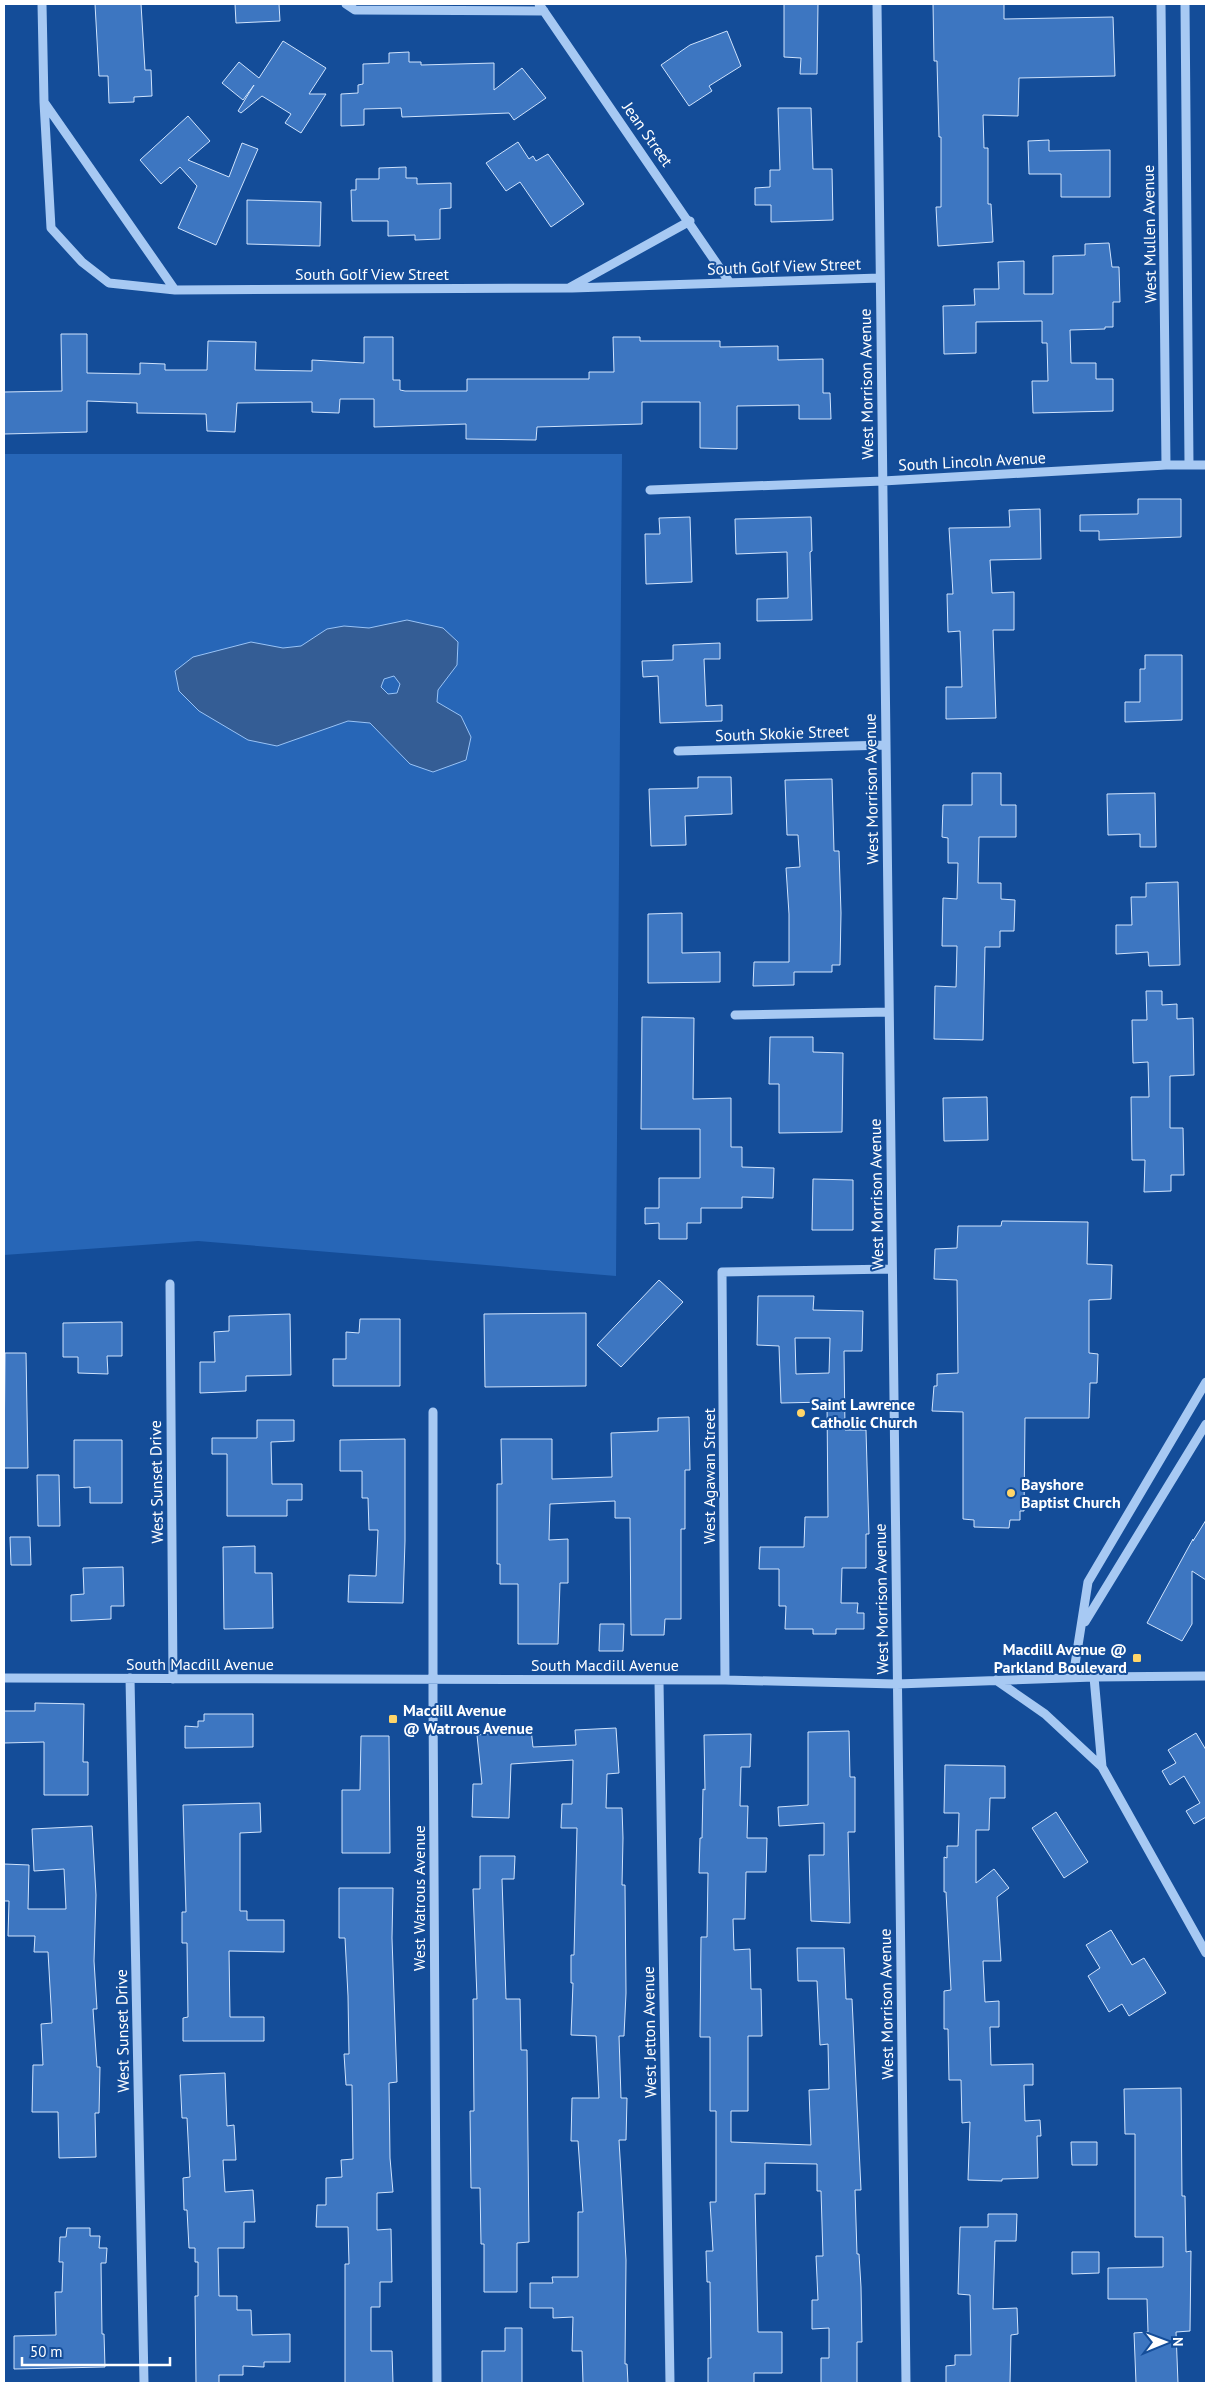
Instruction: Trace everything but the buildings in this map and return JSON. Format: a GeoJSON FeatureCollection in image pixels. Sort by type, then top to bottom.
{"type":"FeatureCollection","features":[{"type":"Feature","properties":{"kind":"street","name":"South Golf View Street"},"geometry":{"type":"LineString","coordinates":[[42,4],[44,102],[51,228],[82,262],[109,283],[175,290],[569,288],[880,278]]}},
{"type":"Feature","properties":{"kind":"street"},"geometry":{"type":"LineString","coordinates":[[346,4],[355,10],[542,8]]}},
{"type":"Feature","properties":{"kind":"street","name":"West Morrison Avenue"},"geometry":{"type":"LineString","coordinates":[[877,4],[906,2383]]}},
{"type":"Feature","properties":{"kind":"street","name":"West Mullen Avenue"},"geometry":{"type":"LineString","coordinates":[[1161,4],[1166,464]]}},
{"type":"Feature","properties":{"kind":"street"},"geometry":{"type":"LineString","coordinates":[[1185,4],[1189,464]]}},
{"type":"Feature","properties":{"kind":"street","name":"Jean Street"},"geometry":{"type":"LineString","coordinates":[[542,8],[690,221],[730,283]]}},
{"type":"Feature","properties":{"kind":"street"},"geometry":{"type":"LineString","coordinates":[[44,102],[175,290]]}},
{"type":"Feature","properties":{"kind":"street","name":"South Golf View Street"},"geometry":{"type":"LineString","coordinates":[[569,288],[690,221]]}},
{"type":"Feature","properties":{"kind":"street","name":"South Lincoln Avenue"},"geometry":{"type":"LineString","coordinates":[[650,490],[882,481],[1166,464],[1206,465]]}},
{"type":"Feature","properties":{"kind":"street","name":"South Skokie Street"},"geometry":{"type":"LineString","coordinates":[[678,751],[886,745]]}},
{"type":"Feature","properties":{"kind":"street"},"geometry":{"type":"LineString","coordinates":[[734,1016],[889,1012]]}},
{"type":"Feature","properties":{"kind":"street","name":"West Agawan Street"},"geometry":{"type":"LineString","coordinates":[[725,1680],[722,1272],[892,1270]]}},
{"type":"Feature","properties":{"kind":"street","name":"West Sunset Drive"},"geometry":{"type":"LineString","coordinates":[[170,1284],[173,1679]]}},
{"type":"Feature","properties":{"kind":"street"},"geometry":{"type":"LineString","coordinates":[[1073,1677],[1088,1582],[1206,1382]]}},
{"type":"Feature","properties":{"kind":"street","name":"West Watrous Avenue"},"geometry":{"type":"LineString","coordinates":[[433,1412],[432,1680],[437,2383]]}},
{"type":"Feature","properties":{"kind":"street"},"geometry":{"type":"LineString","coordinates":[[1082,1626],[1206,1424]]}},
{"type":"Feature","properties":{"kind":"street","name":"South Macdill Avenue"},"geometry":{"type":"LineString","coordinates":[[4,1678],[725,1680],[897,1684],[1073,1677],[1206,1676]]}},
{"type":"Feature","properties":{"kind":"street"},"geometry":{"type":"LineString","coordinates":[[1094,1677],[1102,1767]]}},
{"type":"Feature","properties":{"kind":"street","name":"West Sunset Drive"},"geometry":{"type":"LineString","coordinates":[[130,1678],[144,2383]]}},
{"type":"Feature","properties":{"kind":"street"},"geometry":{"type":"LineString","coordinates":[[996,1680],[1045,1714],[1102,1767],[1206,1953]]}},
{"type":"Feature","properties":{"kind":"street","name":"West Jetton Avenue"},"geometry":{"type":"LineString","coordinates":[[659,1681],[670,2383]]}},
{"type":"Feature","properties":{"kind":"shaded area"},"geometry":{"type":"Polygon","coordinates":[[[4,454],[622,454],[616,1276],[198,1241],[4,1255],[4,454]]]}},
{"type":"Feature","properties":{"kind":"shaded area"},"geometry":{"type":"Polygon","coordinates":[[[407,620],[443,628],[458,642],[457,665],[438,690],[437,702],[461,716],[471,737],[466,760],[433,772],[410,764],[370,723],[348,721],[277,746],[248,740],[199,711],[179,691],[175,671],[193,657],[251,642],[283,648],[301,646],[327,629],[344,626],[369,628],[407,620]],[[394,676],[384,679],[381,687],[388,694],[397,693],[400,684],[394,676]]]}},
{"type":"Feature","properties":{"kind":"place","name":"Saint Lawrence Catholic Church"},"geometry":{"type":"Point","coordinates":[801,1413]}},
{"type":"Feature","properties":{"kind":"place","name":"Bayshore Baptist Church"},"geometry":{"type":"Point","coordinates":[1011,1493]}},
{"type":"Feature","properties":{"kind":"place","name":"Macdill Avenue @ Parkland Boulevard"},"geometry":{"type":"Point","coordinates":[1137,1658]}},
{"type":"Feature","properties":{"kind":"place","name":"Macdill Avenue @ Watrous Avenue"},"geometry":{"type":"Point","coordinates":[393,1719]}}]}
